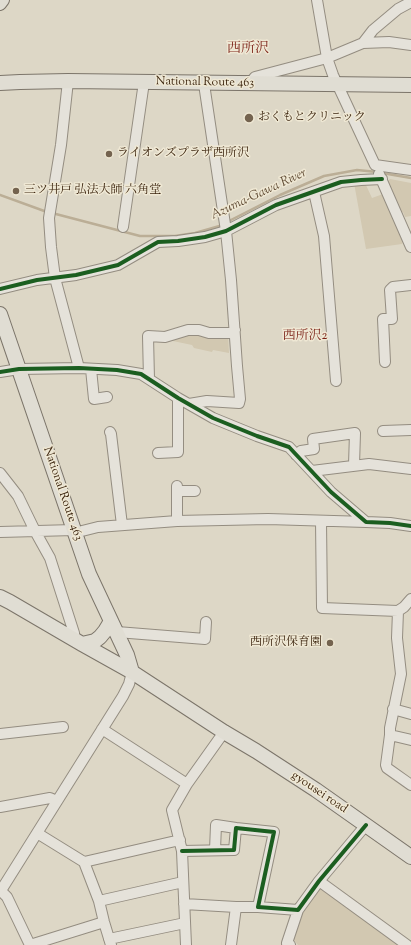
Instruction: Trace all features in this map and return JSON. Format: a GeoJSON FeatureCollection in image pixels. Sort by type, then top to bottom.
{"type":"FeatureCollection","features":[{"type":"Feature","properties":{"kind":"highway","name":"National Route 463"},"geometry":{"type":"LineString","coordinates":[[0,83],[68,81],[204,84],[411,85]]}},
{"type":"Feature","properties":{"kind":"highway","name":"National Route 463"},"geometry":{"type":"LineString","coordinates":[[0,314],[74,531],[90,574],[130,663],[132,672]]}},
{"type":"Feature","properties":{"kind":"highway"},"geometry":{"type":"LineString","coordinates":[[0,597],[132,672],[224,732]]}},
{"type":"Feature","properties":{"kind":"highway"},"geometry":{"type":"LineString","coordinates":[[78,642],[95,642],[105,631],[114,627]]}},
{"type":"Feature","properties":{"kind":"highway","name":"gyousei road"},"geometry":{"type":"LineString","coordinates":[[224,732],[316,790],[411,857]]}},
{"type":"Feature","properties":{"kind":"main road"},"geometry":{"type":"LineString","coordinates":[[0,4],[3,0]]}},
{"type":"Feature","properties":{"kind":"street"},"geometry":{"type":"LineString","coordinates":[[317,0],[327,58],[333,75],[411,247]]}},
{"type":"Feature","properties":{"kind":"street"},"geometry":{"type":"LineString","coordinates":[[363,43],[373,30],[398,9],[411,2]]}},
{"type":"Feature","properties":{"kind":"street"},"geometry":{"type":"LineString","coordinates":[[249,84],[255,77],[327,58],[363,43],[389,42],[411,45]]}},
{"type":"Feature","properties":{"kind":"street"},"geometry":{"type":"LineString","coordinates":[[68,81],[50,213],[50,248],[55,278],[79,368]]}},
{"type":"Feature","properties":{"kind":"street"},"geometry":{"type":"LineString","coordinates":[[123,227],[144,82]]}},
{"type":"Feature","properties":{"kind":"street"},"geometry":{"type":"LineString","coordinates":[[189,404],[207,400],[239,403],[240,399],[226,226],[204,84]]}},
{"type":"Feature","properties":{"kind":"street"},"geometry":{"type":"LineString","coordinates":[[0,289],[37,280],[76,275],[118,265],[158,242],[205,237],[226,226],[276,205],[341,182],[360,180],[378,172],[411,170]]}},
{"type":"Feature","properties":{"kind":"street"},"geometry":{"type":"LineString","coordinates":[[314,192],[324,236],[336,381]]}},
{"type":"Feature","properties":{"kind":"street"},"geometry":{"type":"LineString","coordinates":[[400,221],[411,220]]}},
{"type":"Feature","properties":{"kind":"street"},"geometry":{"type":"LineString","coordinates":[[385,362],[383,319],[392,319],[390,290],[393,286],[411,285]]}},
{"type":"Feature","properties":{"kind":"street"},"geometry":{"type":"LineString","coordinates":[[149,379],[148,336],[166,337],[188,330],[198,330],[209,333],[231,332],[235,330]]}},
{"type":"Feature","properties":{"kind":"street"},"geometry":{"type":"LineString","coordinates":[[0,372],[19,369],[79,368],[117,370],[141,374],[178,398],[227,424],[289,447],[331,492],[366,522]]}},
{"type":"Feature","properties":{"kind":"street"},"geometry":{"type":"LineString","coordinates":[[91,369],[94,399],[106,397]]}},
{"type":"Feature","properties":{"kind":"street"},"geometry":{"type":"LineString","coordinates":[[158,453],[178,452],[178,398]]}},
{"type":"Feature","properties":{"kind":"street"},"geometry":{"type":"LineString","coordinates":[[382,431],[411,430]]}},
{"type":"Feature","properties":{"kind":"street"},"geometry":{"type":"LineString","coordinates":[[110,432],[112,434],[122,525]]}},
{"type":"Feature","properties":{"kind":"street"},"geometry":{"type":"LineString","coordinates":[[296,455],[301,451],[314,449],[313,439],[355,433],[354,465]]}},
{"type":"Feature","properties":{"kind":"street"},"geometry":{"type":"LineString","coordinates":[[312,471],[369,464],[411,469]]}},
{"type":"Feature","properties":{"kind":"street"},"geometry":{"type":"LineString","coordinates":[[0,473],[18,496],[45,548],[55,570],[78,642]]}},
{"type":"Feature","properties":{"kind":"street"},"geometry":{"type":"LineString","coordinates":[[177,521],[177,489],[195,492]]}},
{"type":"Feature","properties":{"kind":"street"},"geometry":{"type":"LineString","coordinates":[[0,532],[74,531],[98,527],[177,521],[268,519],[390,523],[411,526]]}},
{"type":"Feature","properties":{"kind":"street"},"geometry":{"type":"LineString","coordinates":[[321,521],[322,608],[398,611],[404,607],[411,598]]}},
{"type":"Feature","properties":{"kind":"street"},"geometry":{"type":"LineString","coordinates":[[398,611],[397,638],[401,674],[393,709],[386,766],[411,785]]}},
{"type":"Feature","properties":{"kind":"street"},"geometry":{"type":"LineString","coordinates":[[114,627],[205,639],[206,622]]}},
{"type":"Feature","properties":{"kind":"street"},"geometry":{"type":"LineString","coordinates":[[104,922],[30,945],[7,897],[0,891],[129,684],[132,672]]}},
{"type":"Feature","properties":{"kind":"street"},"geometry":{"type":"LineString","coordinates":[[393,709],[411,714]]}},
{"type":"Feature","properties":{"kind":"street"},"geometry":{"type":"LineString","coordinates":[[0,734],[63,727]]}},
{"type":"Feature","properties":{"kind":"street"},"geometry":{"type":"LineString","coordinates":[[102,728],[188,784]]}},
{"type":"Feature","properties":{"kind":"street"},"geometry":{"type":"LineString","coordinates":[[186,945],[182,850],[172,810],[224,732]]}},
{"type":"Feature","properties":{"kind":"street"},"geometry":{"type":"LineString","coordinates":[[390,735],[411,740]]}},
{"type":"Feature","properties":{"kind":"street"},"geometry":{"type":"LineString","coordinates":[[0,807],[50,798],[57,801]]}},
{"type":"Feature","properties":{"kind":"street"},"geometry":{"type":"LineString","coordinates":[[215,850],[216,825],[274,832],[258,907]]}},
{"type":"Feature","properties":{"kind":"street"},"geometry":{"type":"LineString","coordinates":[[288,944],[298,910],[366,825]]}},
{"type":"Feature","properties":{"kind":"street"},"geometry":{"type":"LineString","coordinates":[[182,850],[234,850],[236,828]]}},
{"type":"Feature","properties":{"kind":"street"},"geometry":{"type":"LineString","coordinates":[[37,833],[84,862],[99,901],[110,942],[185,923]]}},
{"type":"Feature","properties":{"kind":"street"},"geometry":{"type":"LineString","coordinates":[[84,862],[180,840]]}},
{"type":"Feature","properties":{"kind":"street"},"geometry":{"type":"LineString","coordinates":[[320,881],[407,945]]}},
{"type":"Feature","properties":{"kind":"street"},"geometry":{"type":"LineString","coordinates":[[99,901],[183,882]]}},
{"type":"Feature","properties":{"kind":"street"},"geometry":{"type":"LineString","coordinates":[[184,904],[298,910]]}},
{"type":"Feature","properties":{"kind":"street"},"geometry":{"type":"LineString","coordinates":[[231,945],[236,907]]}},
{"type":"Feature","properties":{"kind":"shaded area"},"geometry":{"type":"Polygon","coordinates":[[[390,179],[411,183],[411,216],[405,217],[403,212],[400,213],[387,182],[390,179]]]}},
{"type":"Feature","properties":{"kind":"shaded area"},"geometry":{"type":"Polygon","coordinates":[[[354,183],[365,183],[372,198],[383,194],[403,242],[402,244],[366,249],[354,183]]]}},
{"type":"Feature","properties":{"kind":"shaded area"},"geometry":{"type":"Polygon","coordinates":[[[188,333],[228,335],[229,353],[213,350],[212,352],[194,348],[192,345],[168,340],[188,333]]]}},
{"type":"Feature","properties":{"kind":"shaded area"},"geometry":{"type":"Polygon","coordinates":[[[320,889],[324,889],[402,945],[298,945],[293,939],[304,908],[320,889]]]}},
{"type":"Feature","properties":{"kind":"waterway","name":"Azuma-Gawa River"},"geometry":{"type":"LineString","coordinates":[[227,222],[280,195],[324,176],[357,170],[377,172]]}},
{"type":"Feature","properties":{"kind":"waterway","name":"Azuma-Gawa River"},"geometry":{"type":"LineString","coordinates":[[382,173],[411,178]]}},
{"type":"Feature","properties":{"kind":"waterway","name":"Azuma-Gawa River"},"geometry":{"type":"LineString","coordinates":[[0,195],[47,212]]}},
{"type":"Feature","properties":{"kind":"waterway","name":"Azuma-Gawa River"},"geometry":{"type":"LineString","coordinates":[[52,213],[140,236],[175,236],[195,233],[223,225]]}},
{"type":"Feature","properties":{"kind":"cycle path"},"geometry":{"type":"LineString","coordinates":[[0,289],[37,280],[76,275],[118,265],[158,242],[205,237],[226,231],[276,205],[341,182],[382,179]]}},
{"type":"Feature","properties":{"kind":"cycle path"},"geometry":{"type":"LineString","coordinates":[[0,372],[19,369],[79,368],[117,370],[141,374],[213,418],[289,447],[331,492],[366,522],[411,526]]}},
{"type":"Feature","properties":{"kind":"cycle path"},"geometry":{"type":"LineString","coordinates":[[182,851],[234,850],[236,828],[274,832],[258,907],[298,910],[319,881],[366,825]]}},
{"type":"Feature","properties":{"kind":"place","name":"おくもとクリニック"},"geometry":{"type":"Point","coordinates":[249,118]}},
{"type":"Feature","properties":{"kind":"place","name":"ライオンズプラザ西所沢"},"geometry":{"type":"Point","coordinates":[109,154]}},
{"type":"Feature","properties":{"kind":"place","name":"三ツ井戸 弘法大師 六角堂"},"geometry":{"type":"Point","coordinates":[16,191]}},
{"type":"Feature","properties":{"kind":"place","name":"西所沢保育園"},"geometry":{"type":"Point","coordinates":[330,643]}},
{"type":"Feature","properties":{"kind":"district","name":"西所沢"},"geometry":{"type":"Point","coordinates":[248,50]}},
{"type":"Feature","properties":{"kind":"district","name":"西所沢2"},"geometry":{"type":"Point","coordinates":[305,337]}}]}
